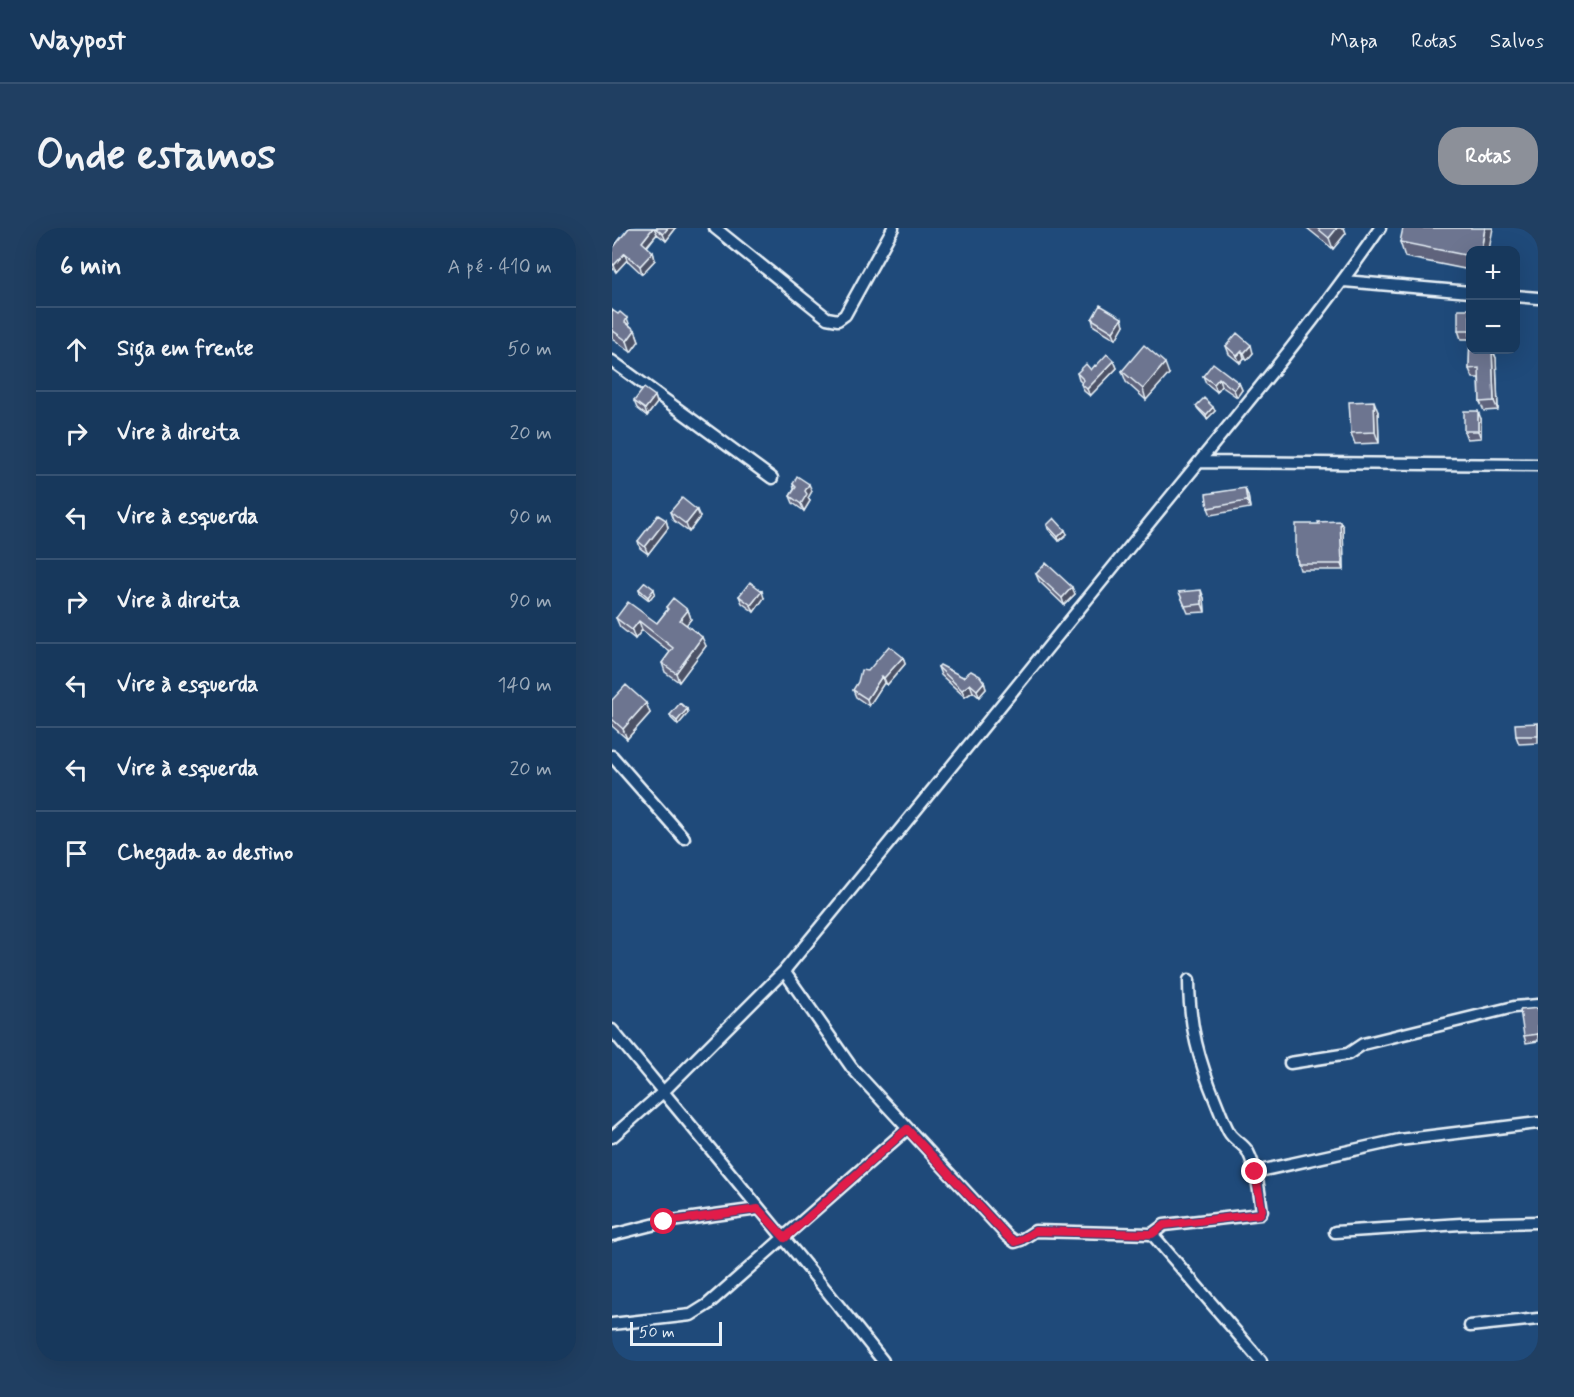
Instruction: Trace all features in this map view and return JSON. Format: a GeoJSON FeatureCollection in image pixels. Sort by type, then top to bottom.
{"type":"FeatureCollection","features":[{"type":"Feature","properties":{"kind":"street"},"geometry":{"type":"LineString","coordinates":[[715,228],[827,318],[838,320],[845,315],[893,228]]}},
{"type":"Feature","properties":{"kind":"street"},"geometry":{"type":"LineString","coordinates":[[612,1137],[663,1092],[784,971],[1199,462],[1344,281],[1380,228]]}},
{"type":"Feature","properties":{"kind":"street"},"geometry":{"type":"LineString","coordinates":[[1344,281],[1466,292]]}},
{"type":"Feature","properties":{"kind":"street"},"geometry":{"type":"LineString","coordinates":[[1520,296],[1538,298]]}},
{"type":"Feature","properties":{"kind":"street"},"geometry":{"type":"LineString","coordinates":[[612,361],[772,478]]}},
{"type":"Feature","properties":{"kind":"street"},"geometry":{"type":"LineString","coordinates":[[1199,462],[1538,465]]}},
{"type":"Feature","properties":{"kind":"street"},"geometry":{"type":"LineString","coordinates":[[612,756],[684,838]]}},
{"type":"Feature","properties":{"kind":"street"},"geometry":{"type":"LineString","coordinates":[[784,971],[852,1068],[1015,1242],[1035,1231],[1152,1234],[1164,1225],[1260,1214],[1262,1210],[1255,1172],[1247,1150],[1229,1133],[1195,1042],[1189,1005],[1189,980]]}},
{"type":"Feature","properties":{"kind":"street"},"geometry":{"type":"LineString","coordinates":[[1290,1063],[1348,1054],[1363,1044],[1514,1007],[1538,1005]]}},
{"type":"Feature","properties":{"kind":"street"},"geometry":{"type":"LineString","coordinates":[[612,1030],[758,1209],[785,1238],[883,1361]]}},
{"type":"Feature","properties":{"kind":"street"},"geometry":{"type":"LineString","coordinates":[[1255,1172],[1399,1140],[1538,1123]]}},
{"type":"Feature","properties":{"kind":"street"},"geometry":{"type":"LineString","coordinates":[[612,1324],[691,1315],[715,1298],[785,1238],[907,1129]]}},
{"type":"Feature","properties":{"kind":"street"},"geometry":{"type":"LineString","coordinates":[[612,1235],[664,1222],[758,1209]]}},
{"type":"Feature","properties":{"kind":"street"},"geometry":{"type":"LineString","coordinates":[[1335,1232],[1538,1222]]}},
{"type":"Feature","properties":{"kind":"street"},"geometry":{"type":"LineString","coordinates":[[1152,1234],[1261,1361]]}},
{"type":"Feature","properties":{"kind":"street"},"geometry":{"type":"LineString","coordinates":[[1470,1326],[1538,1319]]}},
{"type":"Feature","properties":{"kind":"building"},"geometry":{"type":"Polygon","coordinates":[[[629,228],[653,228],[642,242],[653,252],[640,266],[625,253],[614,265],[612,249],[629,228]]]}},
{"type":"Feature","properties":{"kind":"building"},"geometry":{"type":"Polygon","coordinates":[[[655,228],[668,228],[663,234],[655,228]]]}},
{"type":"Feature","properties":{"kind":"building"},"geometry":{"type":"Polygon","coordinates":[[[1317,228],[1337,228],[1329,238],[1317,228]]]}},
{"type":"Feature","properties":{"kind":"building"},"geometry":{"type":"Polygon","coordinates":[[[1403,228],[1485,228],[1482,246],[1466,246],[1466,255],[1400,242],[1403,228]]]}},
{"type":"Feature","properties":{"kind":"building"},"geometry":{"type":"Polygon","coordinates":[[[1100,305],[1122,318],[1113,332],[1092,319],[1100,305]]]}},
{"type":"Feature","properties":{"kind":"building"},"geometry":{"type":"Polygon","coordinates":[[[1458,309],[1466,309],[1466,330],[1458,330],[1458,309]]]}},
{"type":"Feature","properties":{"kind":"building"},"geometry":{"type":"Polygon","coordinates":[[[612,310],[618,314],[620,312],[627,318],[625,322],[635,330],[627,341],[612,330],[612,310]]]}},
{"type":"Feature","properties":{"kind":"building"},"geometry":{"type":"Polygon","coordinates":[[[1237,333],[1251,345],[1244,353],[1242,351],[1237,356],[1226,346],[1237,333]]]}},
{"type":"Feature","properties":{"kind":"building"},"geometry":{"type":"Polygon","coordinates":[[[1144,345],[1165,363],[1143,389],[1122,371],[1144,345]]]}},
{"type":"Feature","properties":{"kind":"building"},"geometry":{"type":"Polygon","coordinates":[[[1107,354],[1114,361],[1087,389],[1081,384],[1084,380],[1077,373],[1086,364],[1091,370],[1107,354]]]}},
{"type":"Feature","properties":{"kind":"building"},"geometry":{"type":"Polygon","coordinates":[[[1469,354],[1492,354],[1494,401],[1480,402],[1479,368],[1469,369],[1469,354]]]}},
{"type":"Feature","properties":{"kind":"building"},"geometry":{"type":"Polygon","coordinates":[[[1213,363],[1239,383],[1234,390],[1219,378],[1214,384],[1203,376],[1213,363]]]}},
{"type":"Feature","properties":{"kind":"building"},"geometry":{"type":"Polygon","coordinates":[[[644,388],[655,396],[645,409],[634,401],[644,388]]]}},
{"type":"Feature","properties":{"kind":"building"},"geometry":{"type":"Polygon","coordinates":[[[1204,398],[1213,407],[1206,415],[1196,406],[1204,398]]]}},
{"type":"Feature","properties":{"kind":"building"},"geometry":{"type":"Polygon","coordinates":[[[1374,401],[1375,432],[1351,433],[1349,402],[1374,401]]]}},
{"type":"Feature","properties":{"kind":"building"},"geometry":{"type":"Polygon","coordinates":[[[1464,411],[1478,411],[1478,431],[1464,431],[1464,411]]]}},
{"type":"Feature","properties":{"kind":"building"},"geometry":{"type":"Polygon","coordinates":[[[797,476],[809,484],[805,491],[807,494],[801,504],[790,496],[796,487],[793,484],[797,476]]]}},
{"type":"Feature","properties":{"kind":"building"},"geometry":{"type":"Polygon","coordinates":[[[1245,488],[1247,501],[1208,508],[1206,494],[1245,488]]]}},
{"type":"Feature","properties":{"kind":"building"},"geometry":{"type":"Polygon","coordinates":[[[682,498],[697,510],[686,524],[670,512],[682,498]]]}},
{"type":"Feature","properties":{"kind":"building"},"geometry":{"type":"Polygon","coordinates":[[[658,515],[666,520],[645,547],[638,541],[658,515]]]}},
{"type":"Feature","properties":{"kind":"building"},"geometry":{"type":"Polygon","coordinates":[[[1054,518],[1065,530],[1058,537],[1047,525],[1054,518]]]}},
{"type":"Feature","properties":{"kind":"building"},"geometry":{"type":"Polygon","coordinates":[[[1340,521],[1342,564],[1298,564],[1296,524],[1340,521]]]}},
{"type":"Feature","properties":{"kind":"building"},"geometry":{"type":"Polygon","coordinates":[[[1046,563],[1072,587],[1062,598],[1036,574],[1046,563]]]}},
{"type":"Feature","properties":{"kind":"building"},"geometry":{"type":"Polygon","coordinates":[[[645,582],[654,589],[648,597],[639,589],[645,582]]]}},
{"type":"Feature","properties":{"kind":"building"},"geometry":{"type":"Polygon","coordinates":[[[750,582],[762,591],[751,605],[739,596],[750,582]]]}},
{"type":"Feature","properties":{"kind":"building"},"geometry":{"type":"Polygon","coordinates":[[[1201,590],[1202,604],[1185,606],[1179,592],[1201,590]]]}},
{"type":"Feature","properties":{"kind":"building"},"geometry":{"type":"Polygon","coordinates":[[[673,598],[688,610],[680,620],[702,637],[676,673],[662,663],[673,648],[639,621],[632,630],[616,618],[628,602],[657,623],[673,598]]]}},
{"type":"Feature","properties":{"kind":"building"},"geometry":{"type":"Polygon","coordinates":[[[889,646],[903,657],[884,678],[882,676],[867,699],[853,690],[861,670],[868,671],[889,646]]]}},
{"type":"Feature","properties":{"kind":"building"},"geometry":{"type":"Polygon","coordinates":[[[940,665],[963,677],[971,671],[980,676],[984,682],[977,690],[970,684],[962,690],[938,667],[940,665]]]}},
{"type":"Feature","properties":{"kind":"building"},"geometry":{"type":"Polygon","coordinates":[[[626,685],[646,703],[623,729],[612,719],[612,700],[626,685]]]}},
{"type":"Feature","properties":{"kind":"building"},"geometry":{"type":"Polygon","coordinates":[[[680,703],[687,709],[677,721],[670,715],[680,703]]]}},
{"type":"Feature","properties":{"kind":"building"},"geometry":{"type":"Polygon","coordinates":[[[1538,723],[1538,736],[1516,736],[1515,724],[1538,723]]]}},
{"type":"Feature","properties":{"kind":"building"},"geometry":{"type":"Polygon","coordinates":[[[1538,1008],[1538,1034],[1524,1036],[1520,1010],[1538,1008]]]}},
{"type":"Feature","properties":{"kind":"route"},"geometry":{"type":"LineString","coordinates":[[664,1222],[758,1209],[785,1238],[907,1129],[1015,1242],[1035,1231],[1152,1234],[1164,1225],[1260,1214],[1262,1210],[1255,1172]]}}]}
